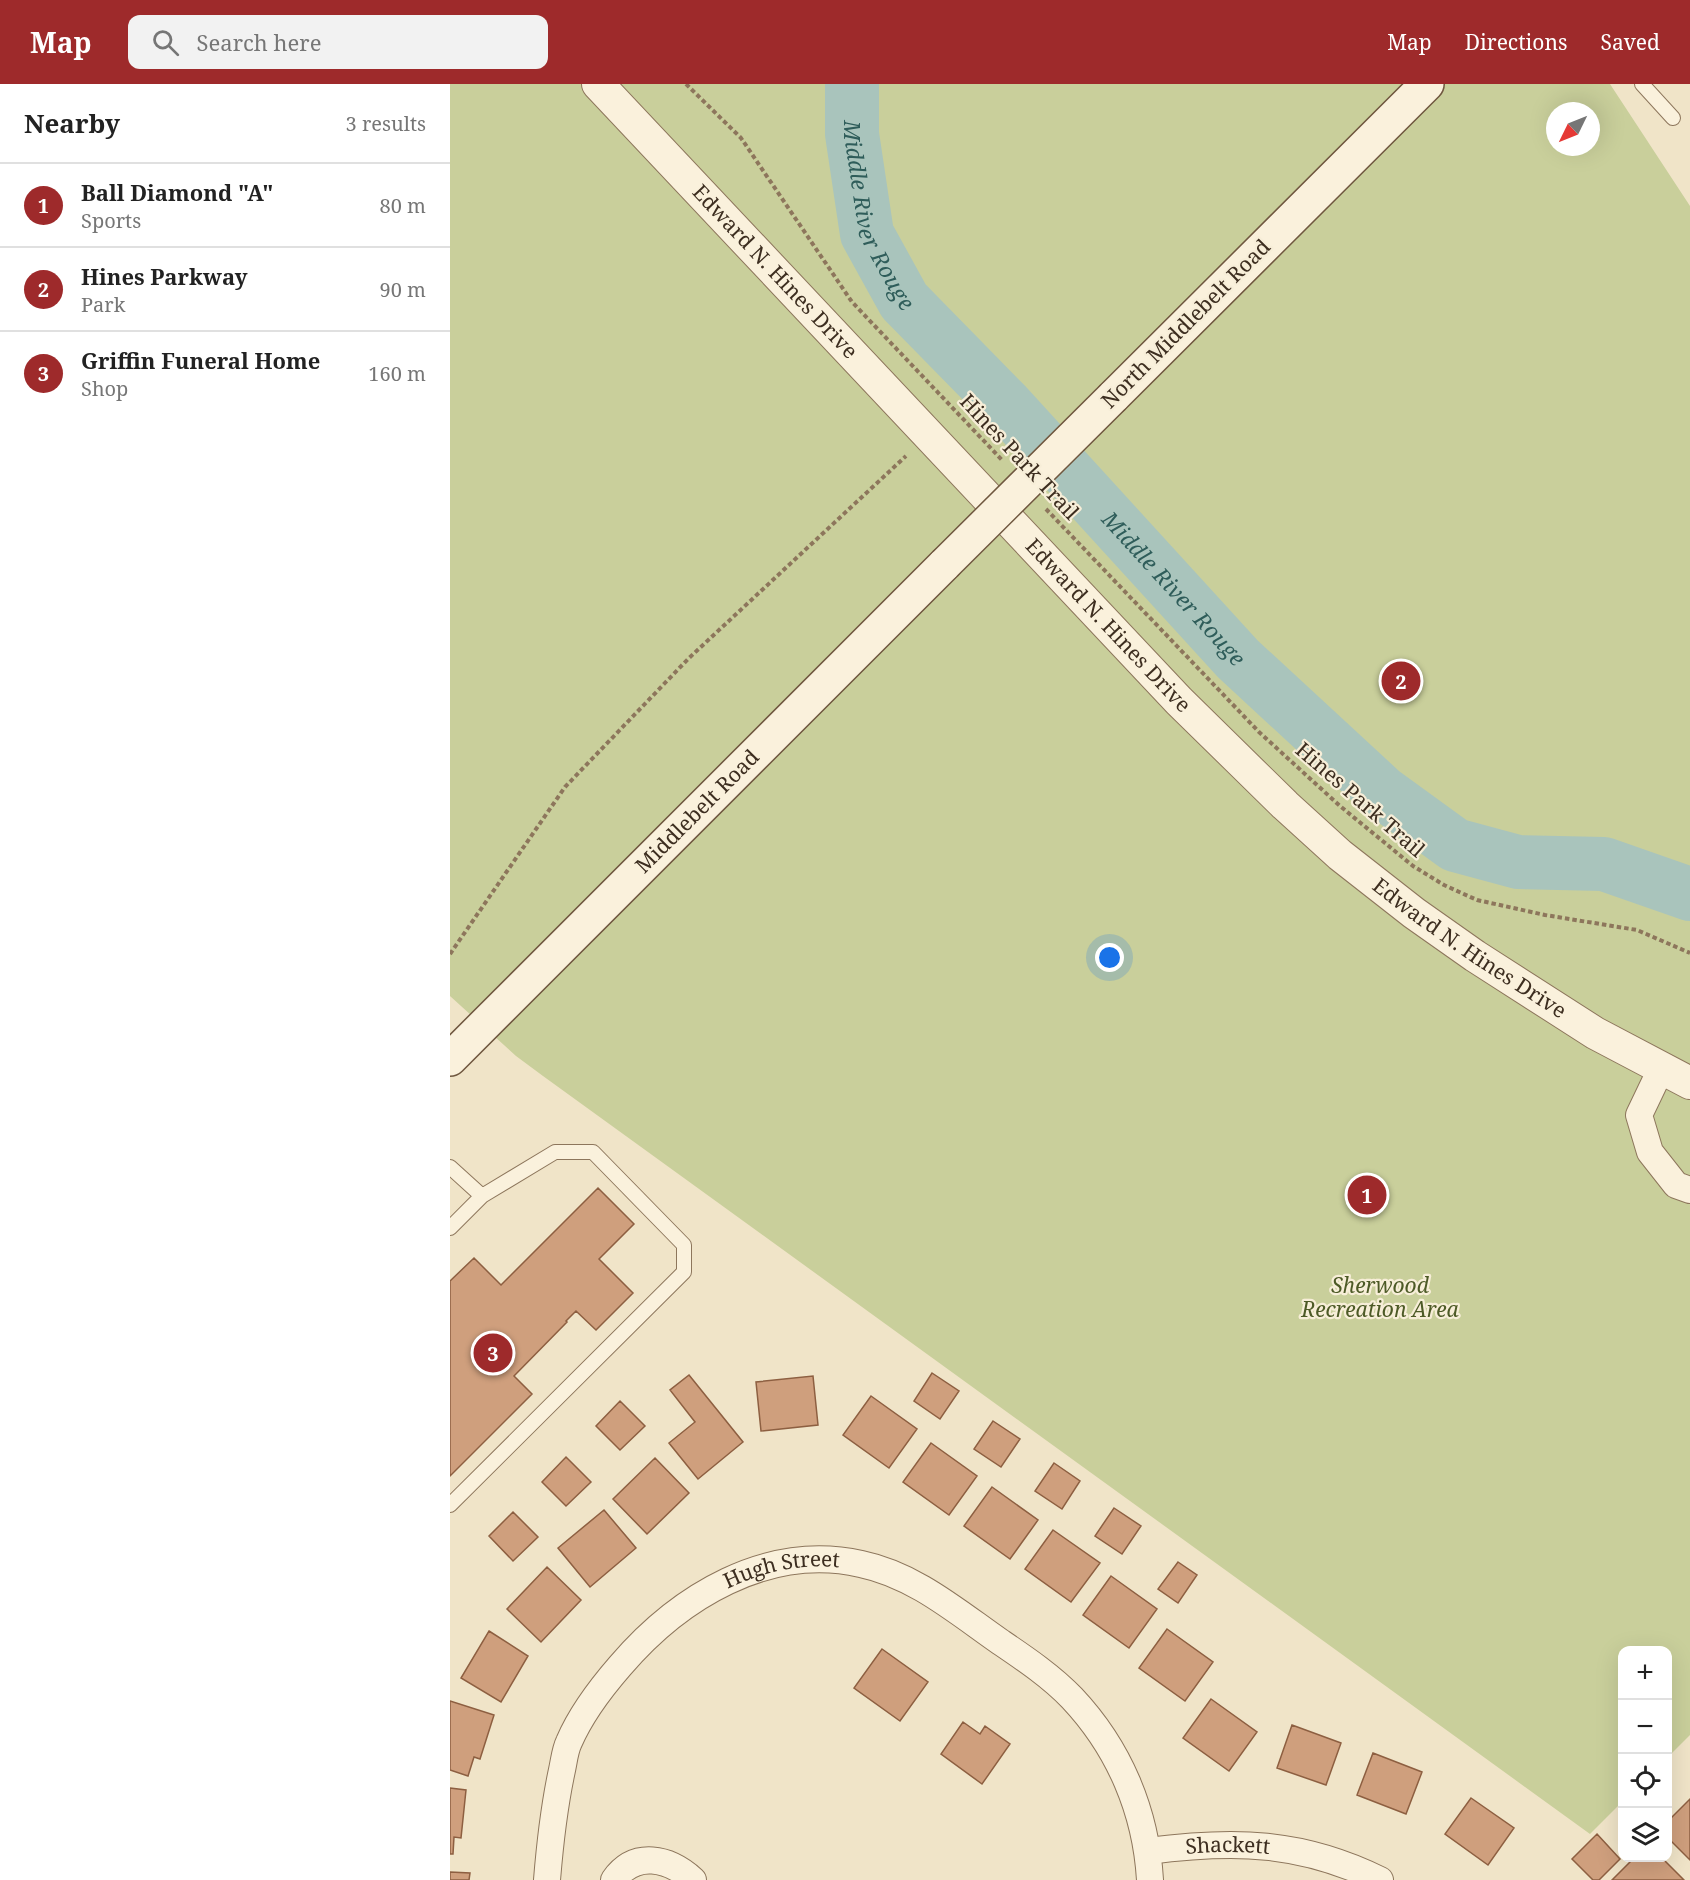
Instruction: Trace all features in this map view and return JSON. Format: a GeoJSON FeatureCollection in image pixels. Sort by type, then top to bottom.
{"type":"FeatureCollection","features":[{"type":"Feature","properties":{"kind":"main road","name":"North Middlebelt Road"},"geometry":{"type":"LineString","coordinates":[[945,564],[1427,84]]}},
{"type":"Feature","properties":{"kind":"main road","name":"Middlebelt Road"},"geometry":{"type":"LineString","coordinates":[[450,1059],[945,564]]}},
{"type":"Feature","properties":{"kind":"street","name":"Edward N. Hines Drive"},"geometry":{"type":"LineString","coordinates":[[598,84],[1179,701],[1285,805],[1340,855],[1414,913],[1475,956],[1595,1033],[1690,1083]]}},
{"type":"Feature","properties":{"kind":"street"},"geometry":{"type":"LineString","coordinates":[[1661,1069],[1639,1115],[1650,1152],[1676,1185],[1690,1190]]}},
{"type":"Feature","properties":{"kind":"street","name":"Hugh Street"},"geometry":{"type":"LineString","coordinates":[[547,1880],[552,1827],[568,1743],[597,1693],[628,1656],[659,1626],[701,1594],[740,1575],[769,1565],[827,1559],[861,1564],[914,1583],[1031,1664],[1070,1696],[1103,1736],[1125,1775],[1138,1810],[1148,1851]]}},
{"type":"Feature","properties":{"kind":"street","name":"Shackett"},"geometry":{"type":"LineString","coordinates":[[1148,1851],[1190,1845],[1242,1844],[1287,1848],[1328,1858],[1380,1880]]}},
{"type":"Feature","properties":{"kind":"street"},"geometry":{"type":"LineString","coordinates":[[1148,1851],[1150,1880]]}},
{"type":"Feature","properties":{"kind":"street"},"geometry":{"type":"LineString","coordinates":[[614,1880],[619,1872],[636,1863],[657,1860],[675,1866],[693,1880]]}},
{"type":"Feature","properties":{"kind":"lane"},"geometry":{"type":"LineString","coordinates":[[1642,84],[1673,118]]}},
{"type":"Feature","properties":{"kind":"lane"},"geometry":{"type":"LineString","coordinates":[[450,1228],[482,1196],[555,1152],[593,1152],[684,1245],[684,1272],[450,1505]]}},
{"type":"Feature","properties":{"kind":"lane"},"geometry":{"type":"LineString","coordinates":[[450,1167],[482,1196]]}},
{"type":"Feature","properties":{"kind":"path","name":"Hines Park Trail"},"geometry":{"type":"LineString","coordinates":[[686,84],[741,138],[852,302],[1004,463]]}},
{"type":"Feature","properties":{"kind":"path"},"geometry":{"type":"LineString","coordinates":[[450,954],[565,787],[689,658],[854,502],[929,435]]}},
{"type":"Feature","properties":{"kind":"path","name":"Hines Park Trail"},"geometry":{"type":"LineString","coordinates":[[1043,505],[1259,732],[1340,806],[1413,866],[1444,885],[1478,900],[1545,915],[1636,930],[1690,953]]}},
{"type":"Feature","properties":{"kind":"green space","name":"Sherwood Recreation Area"},"geometry":{"type":"Polygon","coordinates":[[[450,84],[1610,84],[1690,206],[1690,1735],[1672,1753],[1672,1646],[1618,1646],[1618,1806],[1590,1834],[516,1056],[450,996],[450,84]]]}},
{"type":"Feature","properties":{"kind":"building"},"geometry":{"type":"Polygon","coordinates":[[[598,1188],[634,1224],[599,1259],[633,1293],[596,1330],[576,1311],[566,1321],[514,1376],[532,1394],[450,1476],[450,1281],[474,1258],[501,1285],[598,1188]]]}},
{"type":"Feature","properties":{"kind":"building"},"geometry":{"type":"Polygon","coordinates":[[[932,1373],[959,1391],[940,1419],[914,1401],[932,1373]]]}},
{"type":"Feature","properties":{"kind":"building"},"geometry":{"type":"Polygon","coordinates":[[[689,1375],[743,1442],[698,1479],[669,1443],[695,1422],[670,1390],[689,1375]]]}},
{"type":"Feature","properties":{"kind":"building"},"geometry":{"type":"Polygon","coordinates":[[[813,1376],[818,1425],[761,1431],[756,1382],[813,1376]]]}},
{"type":"Feature","properties":{"kind":"building"},"geometry":{"type":"Polygon","coordinates":[[[871,1396],[917,1429],[889,1468],[843,1435],[871,1396]]]}},
{"type":"Feature","properties":{"kind":"building"},"geometry":{"type":"Polygon","coordinates":[[[620,1401],[645,1426],[620,1450],[596,1426],[620,1401]]]}},
{"type":"Feature","properties":{"kind":"building"},"geometry":{"type":"Polygon","coordinates":[[[993,1421],[1020,1439],[1001,1467],[974,1449],[993,1421]]]}},
{"type":"Feature","properties":{"kind":"building"},"geometry":{"type":"Polygon","coordinates":[[[931,1443],[977,1476],[949,1515],[903,1482],[931,1443]]]}},
{"type":"Feature","properties":{"kind":"building"},"geometry":{"type":"Polygon","coordinates":[[[566,1457],[591,1482],[566,1506],[542,1482],[566,1457]]]}},
{"type":"Feature","properties":{"kind":"building"},"geometry":{"type":"Polygon","coordinates":[[[655,1458],[689,1493],[647,1534],[613,1499],[655,1458]]]}},
{"type":"Feature","properties":{"kind":"building"},"geometry":{"type":"Polygon","coordinates":[[[1054,1463],[1080,1481],[1062,1509],[1035,1491],[1054,1463]]]}},
{"type":"Feature","properties":{"kind":"building"},"geometry":{"type":"Polygon","coordinates":[[[992,1487],[1038,1520],[1010,1559],[964,1526],[992,1487]]]}},
{"type":"Feature","properties":{"kind":"building"},"geometry":{"type":"Polygon","coordinates":[[[1114,1508],[1141,1526],[1122,1554],[1095,1536],[1114,1508]]]}},
{"type":"Feature","properties":{"kind":"building"},"geometry":{"type":"Polygon","coordinates":[[[604,1510],[636,1548],[590,1587],[558,1548],[604,1510]]]}},
{"type":"Feature","properties":{"kind":"building"},"geometry":{"type":"Polygon","coordinates":[[[513,1512],[538,1537],[513,1561],[489,1536],[513,1512]]]}},
{"type":"Feature","properties":{"kind":"building"},"geometry":{"type":"Polygon","coordinates":[[[1053,1530],[1100,1563],[1071,1602],[1025,1569],[1053,1530]]]}},
{"type":"Feature","properties":{"kind":"building"},"geometry":{"type":"Polygon","coordinates":[[[1178,1562],[1197,1575],[1178,1603],[1158,1589],[1178,1562]]]}},
{"type":"Feature","properties":{"kind":"building"},"geometry":{"type":"Polygon","coordinates":[[[547,1567],[581,1600],[541,1642],[507,1609],[547,1567]]]}},
{"type":"Feature","properties":{"kind":"building"},"geometry":{"type":"Polygon","coordinates":[[[1111,1576],[1157,1609],[1129,1648],[1083,1615],[1111,1576]]]}},
{"type":"Feature","properties":{"kind":"building"},"geometry":{"type":"Polygon","coordinates":[[[1167,1629],[1213,1662],[1185,1701],[1139,1668],[1167,1629]]]}},
{"type":"Feature","properties":{"kind":"building"},"geometry":{"type":"Polygon","coordinates":[[[489,1631],[528,1656],[501,1702],[461,1678],[489,1631]]]}},
{"type":"Feature","properties":{"kind":"building"},"geometry":{"type":"Polygon","coordinates":[[[882,1649],[928,1682],[900,1721],[854,1688],[882,1649]]]}},
{"type":"Feature","properties":{"kind":"building"},"geometry":{"type":"Polygon","coordinates":[[[1211,1699],[1257,1732],[1229,1771],[1183,1738],[1211,1699]]]}},
{"type":"Feature","properties":{"kind":"building"},"geometry":{"type":"Polygon","coordinates":[[[450,1701],[494,1715],[480,1759],[474,1757],[468,1776],[450,1770],[450,1701]]]}},
{"type":"Feature","properties":{"kind":"building"},"geometry":{"type":"Polygon","coordinates":[[[963,1722],[980,1734],[985,1726],[1010,1744],[982,1784],[941,1754],[963,1722]]]}},
{"type":"Feature","properties":{"kind":"building"},"geometry":{"type":"Polygon","coordinates":[[[1292,1725],[1341,1743],[1326,1785],[1277,1768],[1292,1725]]]}},
{"type":"Feature","properties":{"kind":"building"},"geometry":{"type":"Polygon","coordinates":[[[1373,1753],[1422,1772],[1406,1814],[1357,1795],[1373,1753]]]}},
{"type":"Feature","properties":{"kind":"building"},"geometry":{"type":"Polygon","coordinates":[[[450,1788],[466,1790],[461,1838],[454,1837],[453,1854],[450,1854],[450,1788]]]}},
{"type":"Feature","properties":{"kind":"building"},"geometry":{"type":"Polygon","coordinates":[[[1471,1798],[1514,1828],[1488,1865],[1445,1834],[1471,1798]]]}},
{"type":"Feature","properties":{"kind":"building"},"geometry":{"type":"Polygon","coordinates":[[[1690,1799],[1690,1860],[1672,1842],[1672,1817],[1690,1799]]]}},
{"type":"Feature","properties":{"kind":"building"},"geometry":{"type":"Polygon","coordinates":[[[1597,1834],[1618,1857],[1618,1861],[1599,1880],[1593,1880],[1572,1859],[1597,1834]]]}},
{"type":"Feature","properties":{"kind":"building"},"geometry":{"type":"Polygon","coordinates":[[[1630,1862],[1666,1862],[1684,1880],[1612,1880],[1630,1862]]]}},
{"type":"Feature","properties":{"kind":"building"},"geometry":{"type":"Polygon","coordinates":[[[450,1872],[470,1873],[469,1880],[450,1880],[450,1872]]]}},
{"type":"Feature","properties":{"kind":"waterway","name":"Middle River Rouge"},"geometry":{"type":"LineString","coordinates":[[852,84],[852,134],[867,234],[904,301],[1006,405],[1238,659],[1382,792],[1455,845],[1518,862],[1604,864],[1690,894]]}},
{"type":"Feature","properties":{"kind":"place","name":"Hines Parkway"},"geometry":{"type":"Point","coordinates":[1401,681]}},
{"type":"Feature","properties":{"kind":"place","name":"Ball Diamond \"A\""},"geometry":{"type":"Point","coordinates":[1367,1195]}},
{"type":"Feature","properties":{"kind":"place","name":"Griffin Funeral Home"},"geometry":{"type":"Point","coordinates":[493,1353]}}]}
